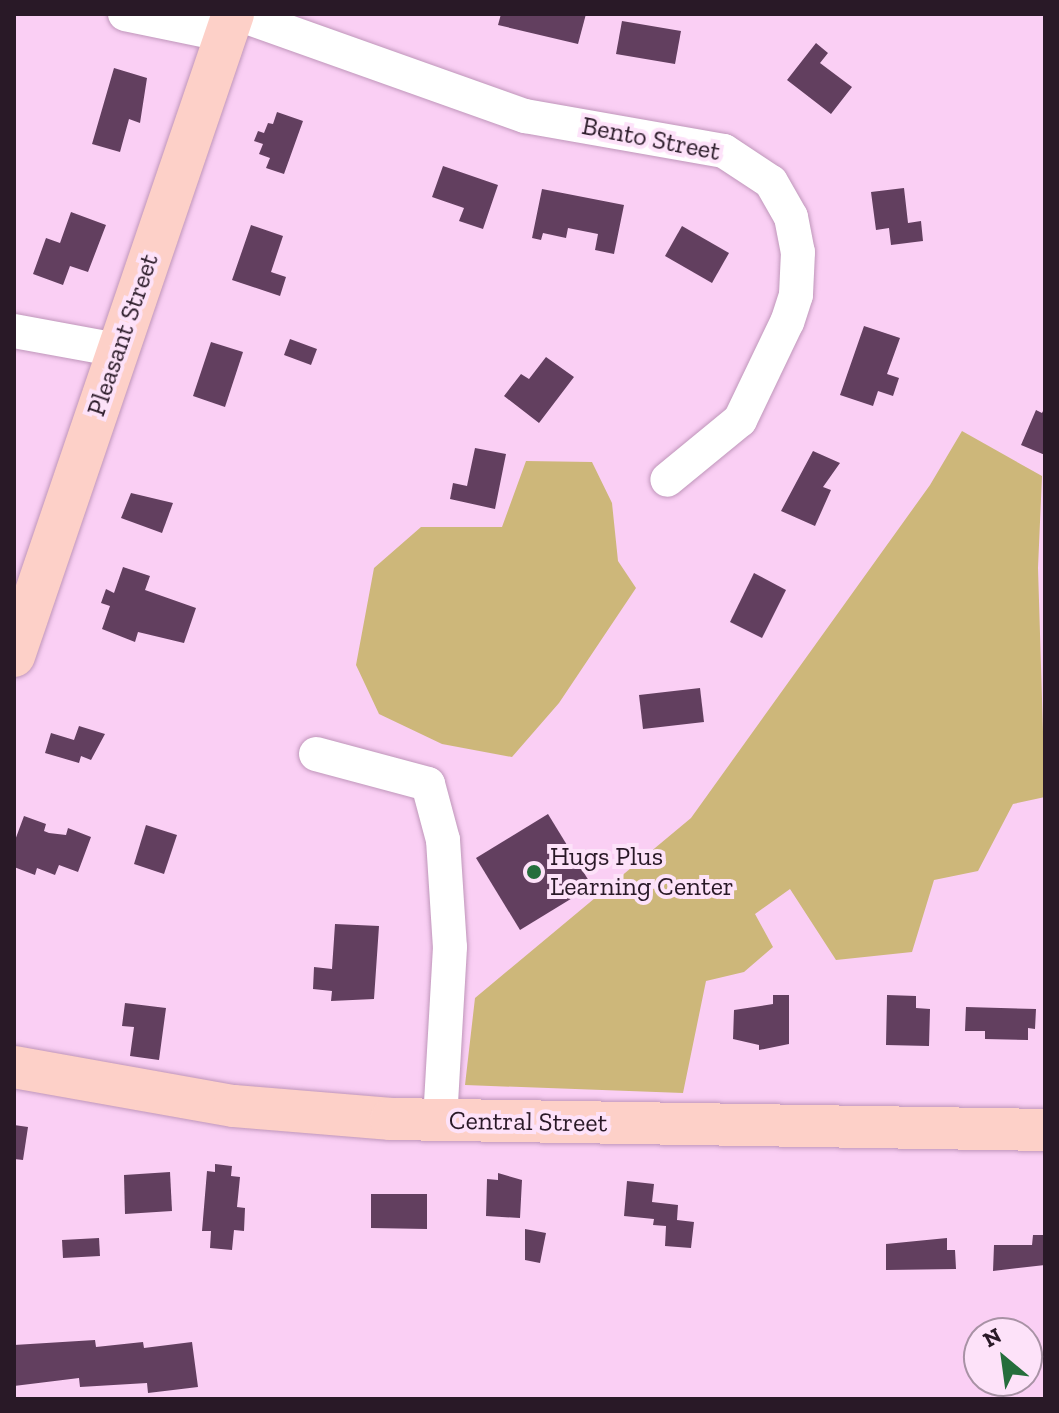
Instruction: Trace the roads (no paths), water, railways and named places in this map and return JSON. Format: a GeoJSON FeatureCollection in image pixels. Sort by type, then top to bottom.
{"type":"FeatureCollection","features":[{"type":"Feature","properties":{"kind":"main road","name":"Pleasant Street"},"geometry":{"type":"LineString","coordinates":[[14,656],[232,21]]}},
{"type":"Feature","properties":{"kind":"main road","name":"Central Street"},"geometry":{"type":"LineString","coordinates":[[14,1067],[234,1106],[440,1119],[1045,1130]]}},
{"type":"Feature","properties":{"kind":"street","name":"Bento Street"},"geometry":{"type":"LineString","coordinates":[[125,14],[232,21],[525,116],[724,151],[771,182],[791,217],[798,252],[796,295],[787,322],[740,420],[667,480]]}},
{"type":"Feature","properties":{"kind":"street"},"geometry":{"type":"LineString","coordinates":[[14,331],[118,350]]}},
{"type":"Feature","properties":{"kind":"street"},"geometry":{"type":"LineString","coordinates":[[316,754],[428,784],[443,840],[450,947],[440,1119]]}},
{"type":"Feature","properties":{"kind":"place","name":"Hugs Plus Learning Center"},"geometry":{"type":"Point","coordinates":[534,872]}}]}
